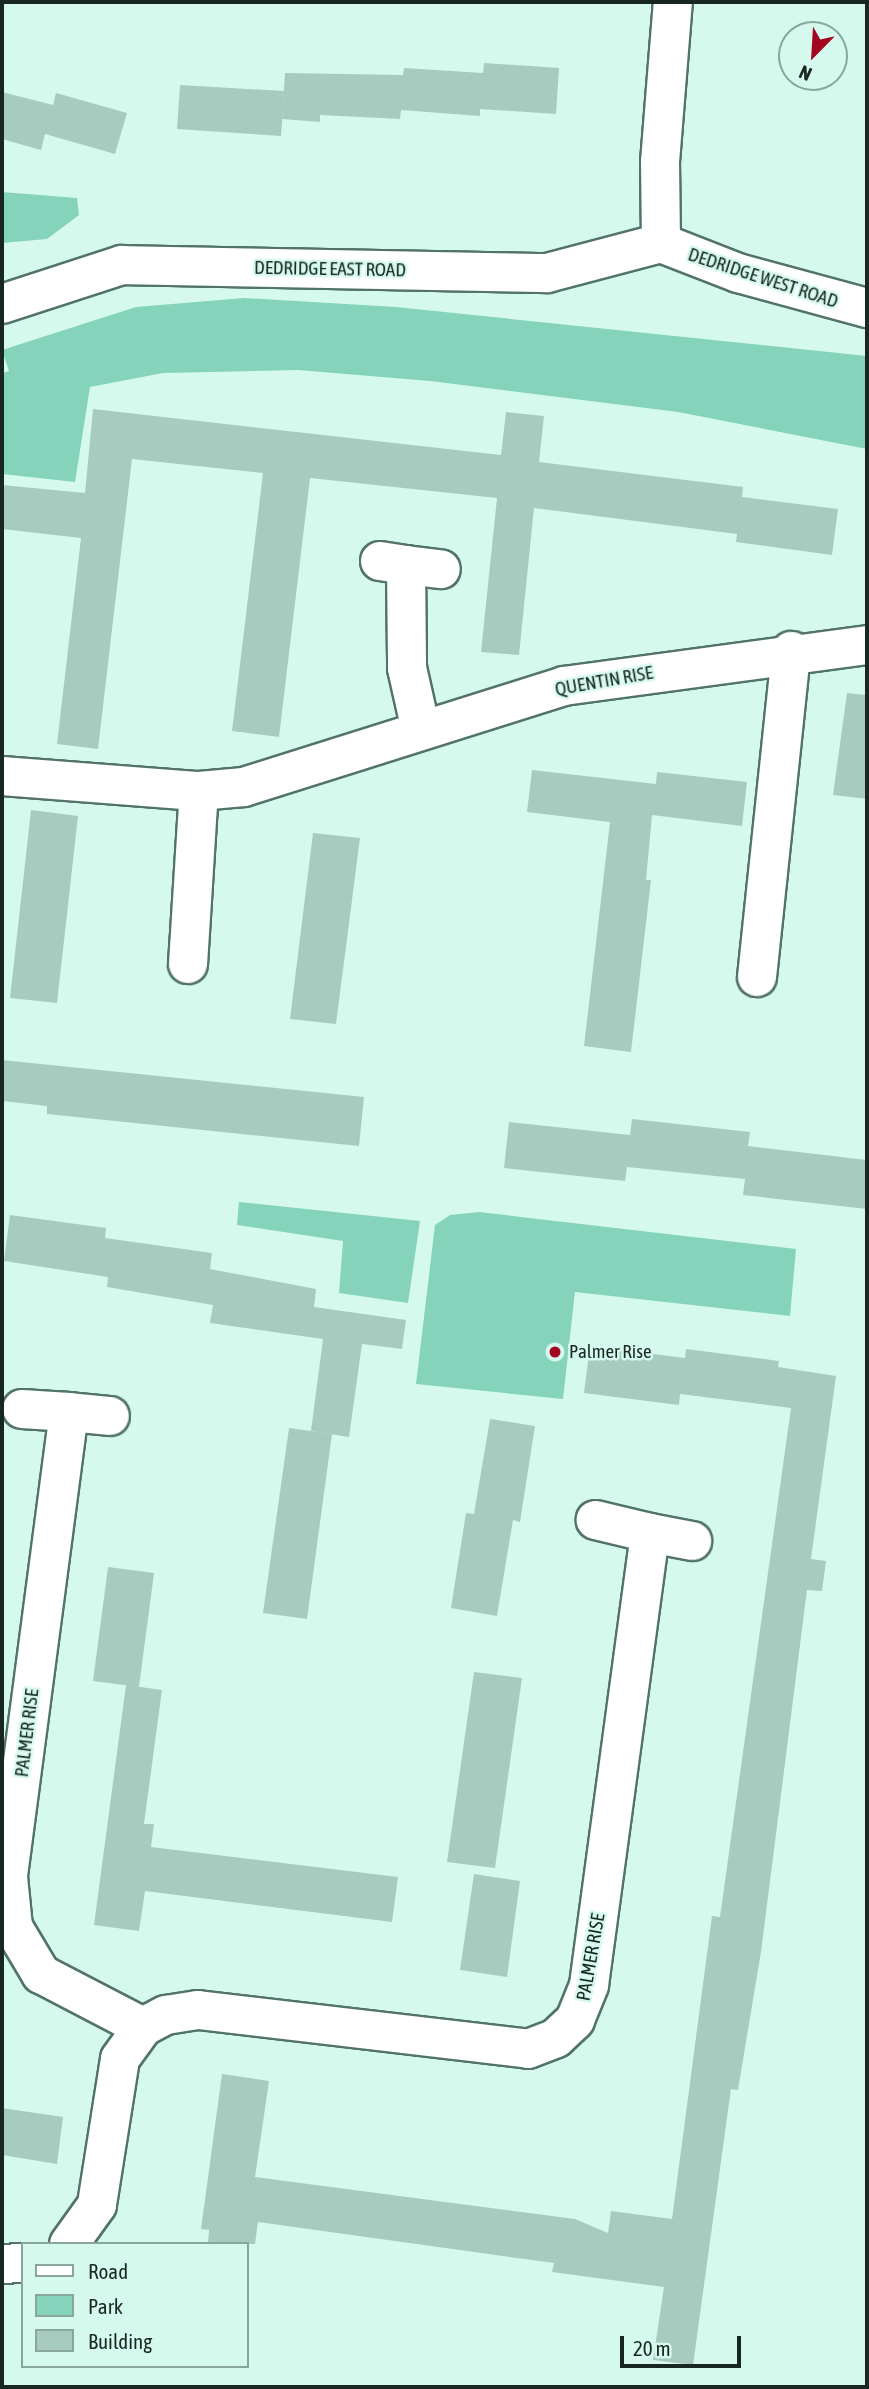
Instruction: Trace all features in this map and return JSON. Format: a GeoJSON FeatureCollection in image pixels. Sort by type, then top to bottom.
{"type":"FeatureCollection","features":[{"type":"Feature","properties":{"kind":"street"},"geometry":{"type":"LineString","coordinates":[[661,243],[660,162],[673,2]]}},
{"type":"Feature","properties":{"kind":"street","name":"DEDRIDGE EAST ROAD"},"geometry":{"type":"LineString","coordinates":[[2,304],[122,265],[547,273],[661,243]]}},
{"type":"Feature","properties":{"kind":"street","name":"DEDRIDGE WEST ROAD"},"geometry":{"type":"LineString","coordinates":[[661,243],[738,273],[867,309]]}},
{"type":"Feature","properties":{"kind":"street"},"geometry":{"type":"LineString","coordinates":[[409,565],[407,668],[421,730]]}},
{"type":"Feature","properties":{"kind":"street","name":"QUENTIN RISE"},"geometry":{"type":"LineString","coordinates":[[2,776],[199,791],[287,776],[421,730],[564,686],[791,651],[867,645]]}},
{"type":"Feature","properties":{"kind":"street"},"geometry":{"type":"LineString","coordinates":[[757,978],[791,651]]}},
{"type":"Feature","properties":{"kind":"street"},"geometry":{"type":"LineString","coordinates":[[188,964],[199,791]]}},
{"type":"Feature","properties":{"kind":"street"},"geometry":{"type":"LineString","coordinates":[[22,1409],[110,1416]]}},
{"type":"Feature","properties":{"kind":"street","name":"PALMER RISE"},"geometry":{"type":"LineString","coordinates":[[69,1412],[8,1877],[13,1927],[41,1973],[143,2027],[166,2015],[198,2010],[528,2049],[556,2038],[575,2020],[589,1985],[650,1533]]}},
{"type":"Feature","properties":{"kind":"street"},"geometry":{"type":"LineString","coordinates":[[596,1520],[692,1541]]}},
{"type":"Feature","properties":{"kind":"street"},"geometry":{"type":"LineString","coordinates":[[70,2242],[97,2205],[120,2059],[143,2027]]}},
{"type":"Feature","properties":{"kind":"street"},"geometry":{"type":"LineString","coordinates":[[2,2264],[21,2263]]}},
{"type":"Feature","properties":{"kind":"green space"},"geometry":{"type":"Polygon","coordinates":[[[2,192],[77,198],[79,215],[47,239],[2,243],[2,192]]]}},
{"type":"Feature","properties":{"kind":"green space"},"geometry":{"type":"Polygon","coordinates":[[[244,298],[396,307],[867,356],[867,449],[678,412],[430,381],[298,370],[163,373],[90,387],[75,482],[2,474],[2,373],[9,371],[2,350],[136,307],[244,298]]]}},
{"type":"Feature","properties":{"kind":"green space"},"geometry":{"type":"Polygon","coordinates":[[[239,1202],[420,1221],[408,1303],[339,1293],[343,1241],[237,1225],[239,1202]]]}},
{"type":"Feature","properties":{"kind":"green space"},"geometry":{"type":"Polygon","coordinates":[[[479,1212],[796,1249],[790,1316],[575,1292],[563,1399],[416,1384],[435,1225],[450,1215],[479,1212]]]}},
{"type":"Feature","properties":{"kind":"building"},"geometry":{"type":"Polygon","coordinates":[[[484,63],[559,68],[556,114],[480,109],[480,116],[401,110],[400,119],[320,115],[320,122],[282,119],[285,73],[403,75],[404,68],[483,73],[484,63]]]}},
{"type":"Feature","properties":{"kind":"building"},"geometry":{"type":"Polygon","coordinates":[[[180,85],[284,91],[281,136],[177,129],[180,85]]]}},
{"type":"Feature","properties":{"kind":"building"},"geometry":{"type":"Polygon","coordinates":[[[2,92],[53,105],[56,93],[127,113],[115,154],[45,134],[41,150],[2,139],[2,92]]]}},
{"type":"Feature","properties":{"kind":"building"},"geometry":{"type":"Polygon","coordinates":[[[93,409],[501,455],[506,412],[544,416],[539,462],[743,487],[742,497],[838,509],[832,555],[736,542],[737,534],[534,508],[519,655],[481,652],[497,498],[310,478],[279,737],[232,731],[263,473],[132,459],[98,749],[57,744],[81,538],[2,529],[2,485],[85,493],[93,409]]]}},
{"type":"Feature","properties":{"kind":"building"},"geometry":{"type":"Polygon","coordinates":[[[847,693],[867,695],[867,799],[833,795],[847,693]]]}},
{"type":"Feature","properties":{"kind":"building"},"geometry":{"type":"Polygon","coordinates":[[[532,770],[656,784],[657,772],[747,782],[742,826],[652,815],[646,880],[651,880],[631,1052],[584,1046],[610,822],[527,812],[532,770]]]}},
{"type":"Feature","properties":{"kind":"building"},"geometry":{"type":"Polygon","coordinates":[[[31,810],[78,816],[57,1003],[10,998],[31,810]]]}},
{"type":"Feature","properties":{"kind":"building"},"geometry":{"type":"Polygon","coordinates":[[[313,833],[360,838],[336,1024],[290,1019],[313,833]]]}},
{"type":"Feature","properties":{"kind":"building"},"geometry":{"type":"Polygon","coordinates":[[[2,1060],[364,1097],[359,1146],[47,1114],[47,1106],[2,1101],[2,1060]]]}},
{"type":"Feature","properties":{"kind":"building"},"geometry":{"type":"Polygon","coordinates":[[[632,1119],[750,1132],[748,1146],[867,1160],[867,1209],[743,1195],[745,1179],[627,1167],[625,1181],[504,1168],[509,1122],[630,1135],[632,1119]]]}},
{"type":"Feature","properties":{"kind":"building"},"geometry":{"type":"Polygon","coordinates":[[[10,1215],[106,1228],[105,1238],[212,1253],[210,1269],[316,1289],[314,1307],[406,1320],[402,1349],[362,1344],[349,1437],[311,1431],[323,1339],[210,1323],[213,1305],[107,1287],[108,1277],[4,1261],[10,1215]]]}},
{"type":"Feature","properties":{"kind":"building"},"geometry":{"type":"Polygon","coordinates":[[[590,1346],[685,1358],[686,1349],[779,1361],[778,1367],[836,1376],[811,1559],[826,1561],[822,1591],[807,1590],[761,1952],[738,2090],[731,2089],[693,2365],[653,2360],[664,2287],[552,2272],[554,2263],[258,2222],[255,2244],[208,2242],[209,2230],[201,2229],[222,2074],[269,2081],[255,2177],[575,2219],[608,2233],[611,2211],[672,2219],[712,1916],[720,1917],[791,1408],[680,1394],[679,1405],[584,1393],[590,1346]]]}},
{"type":"Feature","properties":{"kind":"building"},"geometry":{"type":"Polygon","coordinates":[[[490,1419],[535,1426],[520,1522],[513,1520],[497,1616],[451,1608],[466,1513],[474,1514],[490,1419]]]}},
{"type":"Feature","properties":{"kind":"building"},"geometry":{"type":"Polygon","coordinates":[[[289,1428],[332,1434],[307,1619],[263,1613],[289,1428]]]}},
{"type":"Feature","properties":{"kind":"building"},"geometry":{"type":"Polygon","coordinates":[[[108,1567],[154,1573],[139,1687],[93,1681],[108,1567]]]}},
{"type":"Feature","properties":{"kind":"building"},"geometry":{"type":"Polygon","coordinates":[[[474,1672],[522,1678],[495,1868],[447,1862],[474,1672]]]}},
{"type":"Feature","properties":{"kind":"building"},"geometry":{"type":"Polygon","coordinates":[[[126,1685],[162,1690],[144,1824],[154,1824],[151,1847],[398,1877],[392,1922],[145,1891],[139,1931],[94,1925],[126,1685]]]}},
{"type":"Feature","properties":{"kind":"building"},"geometry":{"type":"Polygon","coordinates":[[[474,1874],[520,1881],[507,1977],[460,1970],[474,1874]]]}},
{"type":"Feature","properties":{"kind":"building"},"geometry":{"type":"Polygon","coordinates":[[[2,2108],[63,2117],[57,2164],[2,2155],[2,2108]]]}},
{"type":"Feature","properties":{"kind":"place","name":"Palmer Rise"},"geometry":{"type":"Point","coordinates":[555,1352]}}]}
